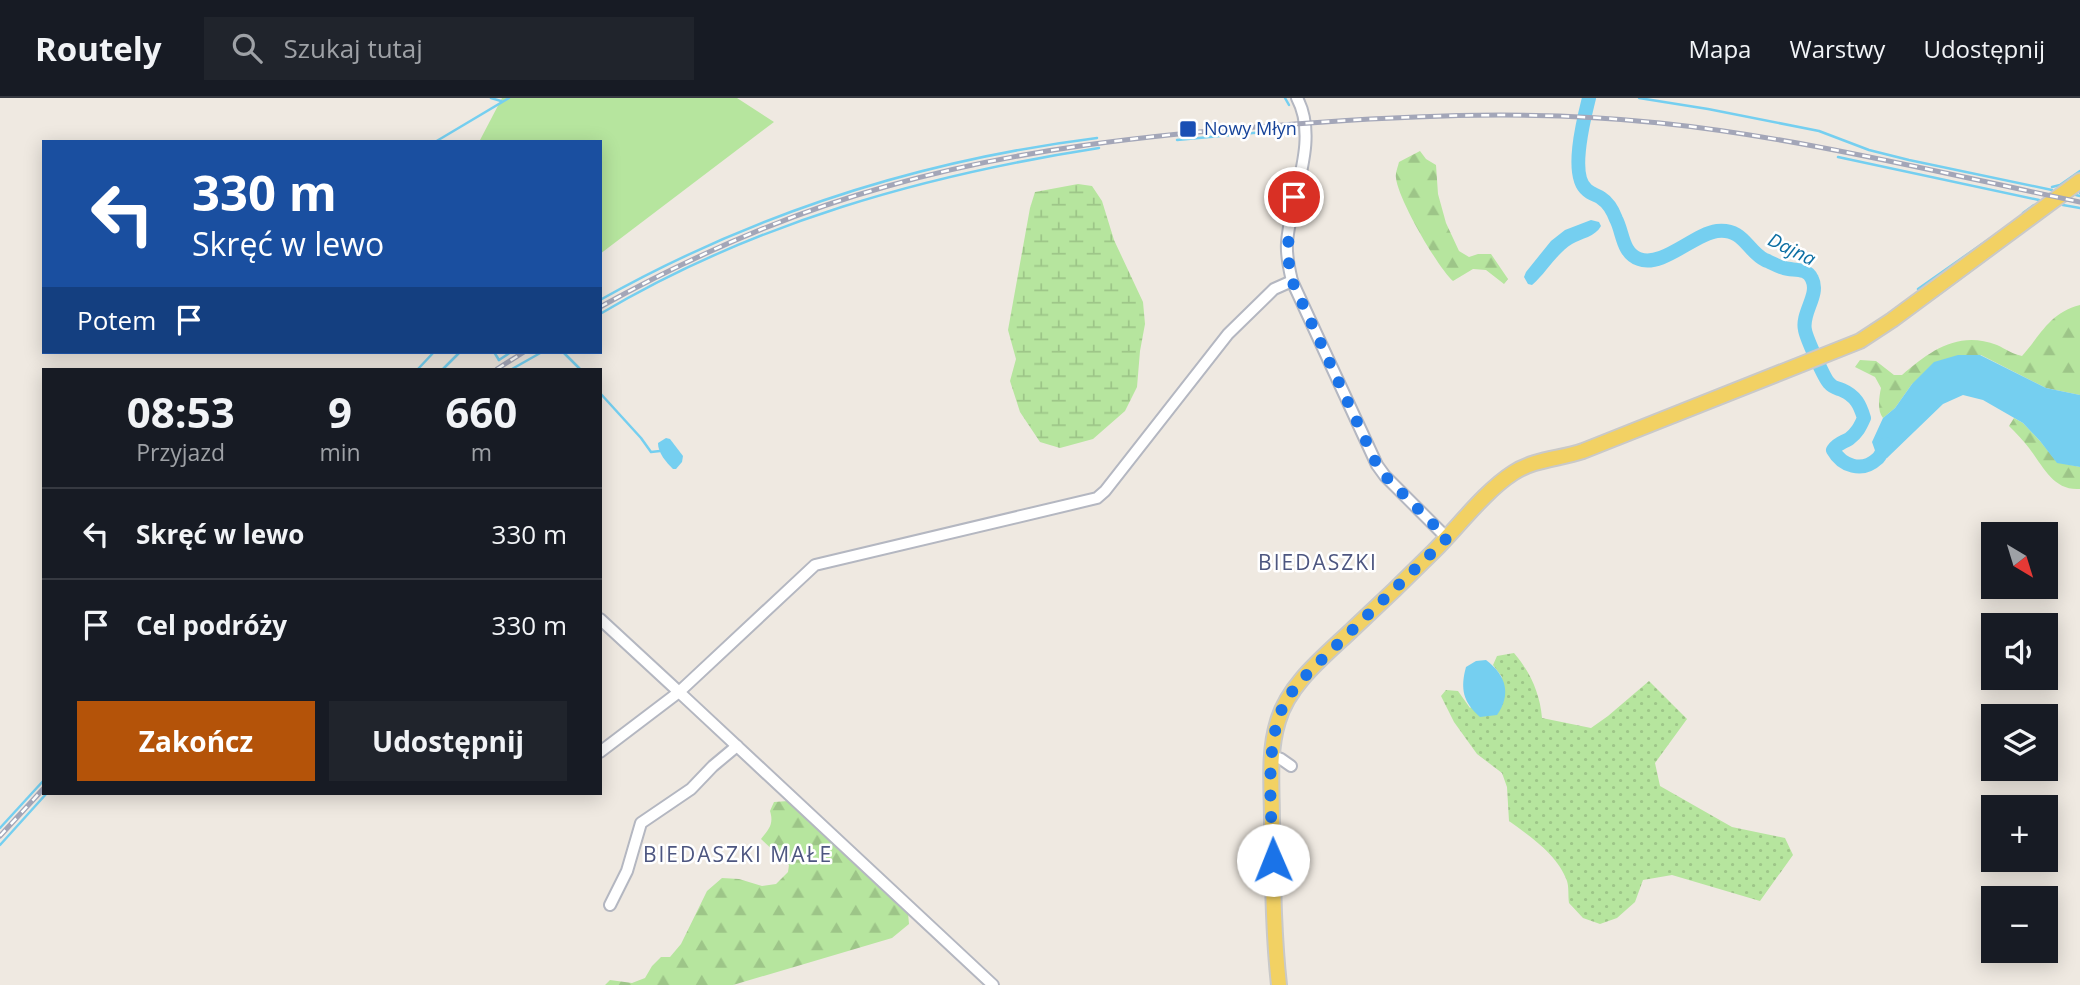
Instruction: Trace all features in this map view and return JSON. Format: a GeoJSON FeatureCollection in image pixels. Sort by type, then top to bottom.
{"type":"FeatureCollection","features":[{"type":"Feature","properties":{"kind":"main road"},"geometry":{"type":"LineString","coordinates":[[1279,985],[1273,908],[1272,756],[1275,733],[1283,706],[1296,687],[1325,656],[1497,486],[1522,468],[1583,451],[1867,337],[2080,181]]}},
{"type":"Feature","properties":{"kind":"street"},"geometry":{"type":"LineString","coordinates":[[1297,98],[1304,114],[1306,132],[1287,243],[1287,262],[1292,281],[1377,465],[1447,538]]}},
{"type":"Feature","properties":{"kind":"street"},"geometry":{"type":"LineString","coordinates":[[602,750],[679,692],[815,565],[1097,498],[1228,334],[1274,289],[1292,281]]}},
{"type":"Feature","properties":{"kind":"street"},"geometry":{"type":"LineString","coordinates":[[602,621],[993,985]]}},
{"type":"Feature","properties":{"kind":"street"},"geometry":{"type":"LineString","coordinates":[[610,905],[627,871],[641,823],[691,789],[737,746]]}},
{"type":"Feature","properties":{"kind":"street"},"geometry":{"type":"LineString","coordinates":[[1272,756],[1291,766]]}},
{"type":"Feature","properties":{"kind":"green space"},"geometry":{"type":"Polygon","coordinates":[[[502,98],[737,98],[774,122],[602,252],[602,140],[480,140],[502,98]]]}},
{"type":"Feature","properties":{"kind":"green space"},"geometry":{"type":"Polygon","coordinates":[[[1420,151],[1436,165],[1438,194],[1446,223],[1459,251],[1469,257],[1491,254],[1508,279],[1504,284],[1486,270],[1473,269],[1453,281],[1429,248],[1398,188],[1396,176],[1399,162],[1420,151]]]}},
{"type":"Feature","properties":{"kind":"green space"},"geometry":{"type":"Polygon","coordinates":[[[1078,184],[1092,186],[1102,201],[1114,240],[1143,302],[1145,324],[1137,387],[1125,411],[1093,439],[1060,448],[1040,442],[1020,412],[1010,381],[1016,359],[1008,330],[1035,192],[1078,184]]]}},
{"type":"Feature","properties":{"kind":"green space"},"geometry":{"type":"Polygon","coordinates":[[[2080,305],[2080,395],[2046,388],[1981,355],[1912,384],[1895,408],[1883,418],[1879,408],[1881,388],[1875,377],[1855,367],[1860,360],[1876,361],[1894,375],[1902,375],[1945,345],[1970,340],[1997,345],[2022,356],[2053,319],[2080,305]]]}},
{"type":"Feature","properties":{"kind":"green space"},"geometry":{"type":"Polygon","coordinates":[[[2014,418],[2023,423],[2057,462],[2080,467],[2080,489],[2063,486],[2050,476],[2009,426],[2014,418]]]}},
{"type":"Feature","properties":{"kind":"green space"},"geometry":{"type":"Polygon","coordinates":[[[1514,653],[1533,683],[1542,718],[1591,728],[1649,681],[1687,719],[1655,763],[1660,786],[1732,827],[1785,838],[1793,855],[1760,901],[1672,875],[1643,880],[1635,902],[1617,918],[1600,924],[1583,918],[1569,903],[1567,881],[1557,863],[1543,847],[1509,821],[1507,787],[1502,773],[1477,754],[1454,722],[1441,696],[1446,690],[1458,691],[1470,708],[1502,677],[1493,665],[1497,656],[1514,653]]]}},
{"type":"Feature","properties":{"kind":"green space"},"geometry":{"type":"Polygon","coordinates":[[[788,801],[908,913],[909,924],[892,938],[733,985],[605,985],[610,980],[632,983],[645,978],[661,957],[670,957],[681,944],[707,891],[722,878],[739,879],[762,886],[776,884],[788,872],[789,865],[761,839],[770,826],[770,811],[774,802],[788,801]]]}},
{"type":"Feature","properties":{"kind":"water"},"geometry":{"type":"Polygon","coordinates":[[[1591,220],[1599,222],[1601,226],[1598,230],[1566,248],[1532,285],[1528,284],[1524,277],[1526,272],[1551,241],[1565,230],[1591,220]]]}},
{"type":"Feature","properties":{"kind":"water"},"geometry":{"type":"Polygon","coordinates":[[[1958,355],[1980,355],[2046,388],[2080,395],[2080,467],[2057,463],[2023,423],[1983,400],[1963,395],[1943,404],[1887,458],[1878,459],[1872,442],[1883,418],[1895,408],[1912,384],[1934,362],[1958,355]]]}},
{"type":"Feature","properties":{"kind":"water"},"geometry":{"type":"Polygon","coordinates":[[[666,438],[670,439],[683,456],[676,469],[673,469],[659,450],[658,443],[666,438]]]}},
{"type":"Feature","properties":{"kind":"water"},"geometry":{"type":"Polygon","coordinates":[[[1486,660],[1499,673],[1505,693],[1497,715],[1480,717],[1464,695],[1463,682],[1466,667],[1476,661],[1486,660]]]}},
{"type":"Feature","properties":{"kind":"waterway"},"geometry":{"type":"LineString","coordinates":[[491,98],[501,101]]}},
{"type":"Feature","properties":{"kind":"waterway"},"geometry":{"type":"LineString","coordinates":[[438,140],[509,98]]}},
{"type":"Feature","properties":{"kind":"waterway"},"geometry":{"type":"LineString","coordinates":[[1285,98],[1289,105]]}},
{"type":"Feature","properties":{"kind":"waterway","name":"Dajna"},"geometry":{"type":"LineString","coordinates":[[1589,98],[1579,146],[1579,173],[1587,190],[1610,207],[1629,252],[1639,259],[1658,259],[1708,233],[1726,231],[1739,236],[1765,260],[1810,275],[1814,291],[1804,324],[1808,341],[1829,383],[1854,398],[1864,418],[1854,434],[1833,450],[1847,464],[1859,467],[1877,459],[1886,444]]}},
{"type":"Feature","properties":{"kind":"waterway"},"geometry":{"type":"LineString","coordinates":[[1639,98],[1819,131],[1869,150],[2052,190]]}},
{"type":"Feature","properties":{"kind":"waterway"},"geometry":{"type":"LineString","coordinates":[[1177,140],[1296,129]]}},
{"type":"Feature","properties":{"kind":"waterway"},"geometry":{"type":"LineString","coordinates":[[602,299],[718,241],[841,195],[967,160],[1097,138]]}},
{"type":"Feature","properties":{"kind":"waterway"},"geometry":{"type":"LineString","coordinates":[[602,313],[718,253],[842,207],[969,173],[1099,148]]}},
{"type":"Feature","properties":{"kind":"waterway"},"geometry":{"type":"LineString","coordinates":[[1838,157],[2039,200]]}},
{"type":"Feature","properties":{"kind":"waterway"},"geometry":{"type":"LineString","coordinates":[[2052,187],[2060,185],[2080,171]]}},
{"type":"Feature","properties":{"kind":"waterway"},"geometry":{"type":"LineString","coordinates":[[2076,195],[2080,196]]}},
{"type":"Feature","properties":{"kind":"waterway"},"geometry":{"type":"LineString","coordinates":[[2023,213],[2034,205]]}},
{"type":"Feature","properties":{"kind":"waterway"},"geometry":{"type":"LineString","coordinates":[[2063,205],[2080,208]]}},
{"type":"Feature","properties":{"kind":"waterway"},"geometry":{"type":"LineString","coordinates":[[1918,289],[2012,223]]}},
{"type":"Feature","properties":{"kind":"waterway"},"geometry":{"type":"LineString","coordinates":[[1934,298],[2004,246]]}},
{"type":"Feature","properties":{"kind":"waterway"},"geometry":{"type":"LineString","coordinates":[[419,368],[432,354]]}},
{"type":"Feature","properties":{"kind":"waterway"},"geometry":{"type":"LineString","coordinates":[[444,368],[458,354]]}},
{"type":"Feature","properties":{"kind":"waterway"},"geometry":{"type":"LineString","coordinates":[[495,354],[499,360]]}},
{"type":"Feature","properties":{"kind":"waterway"},"geometry":{"type":"LineString","coordinates":[[499,360],[508,354]]}},
{"type":"Feature","properties":{"kind":"waterway"},"geometry":{"type":"LineString","coordinates":[[514,368],[538,354]]}},
{"type":"Feature","properties":{"kind":"waterway"},"geometry":{"type":"LineString","coordinates":[[565,354],[579,368]]}},
{"type":"Feature","properties":{"kind":"waterway"},"geometry":{"type":"LineString","coordinates":[[602,395],[651,452],[660,451]]}},
{"type":"Feature","properties":{"kind":"waterway"},"geometry":{"type":"LineString","coordinates":[[0,828],[42,782]]}},
{"type":"Feature","properties":{"kind":"waterway"},"geometry":{"type":"LineString","coordinates":[[0,845],[45,795]]}},
{"type":"Feature","properties":{"kind":"railway"},"geometry":{"type":"LineString","coordinates":[[602,306],[741,238],[813,210],[888,186],[988,162],[1090,144],[1295,124],[1478,115],[1569,116],[1660,123],[1819,147],[2080,202]]}},
{"type":"Feature","properties":{"kind":"railway"},"geometry":{"type":"LineString","coordinates":[[499,368],[521,354]]}},
{"type":"Feature","properties":{"kind":"railway"},"geometry":{"type":"LineString","coordinates":[[0,836],[42,790]]}},
{"type":"Feature","properties":{"kind":"place","name":"Nowy Młyn"},"geometry":{"type":"Point","coordinates":[1188,129]}},
{"type":"Feature","properties":{"kind":"district","name":"BIEDASZKI"},"geometry":{"type":"Point","coordinates":[1318,563]}},
{"type":"Feature","properties":{"kind":"district","name":"BIEDASZKI MAŁE"},"geometry":{"type":"Point","coordinates":[738,855]}},
{"type":"Feature","properties":{"kind":"route"},"geometry":{"type":"LineString","coordinates":[[1273,860],[1273,743],[1283,706],[1311,670],[1447,538],[1377,465],[1292,281],[1287,262],[1287,243],[1294,197]]}}]}
